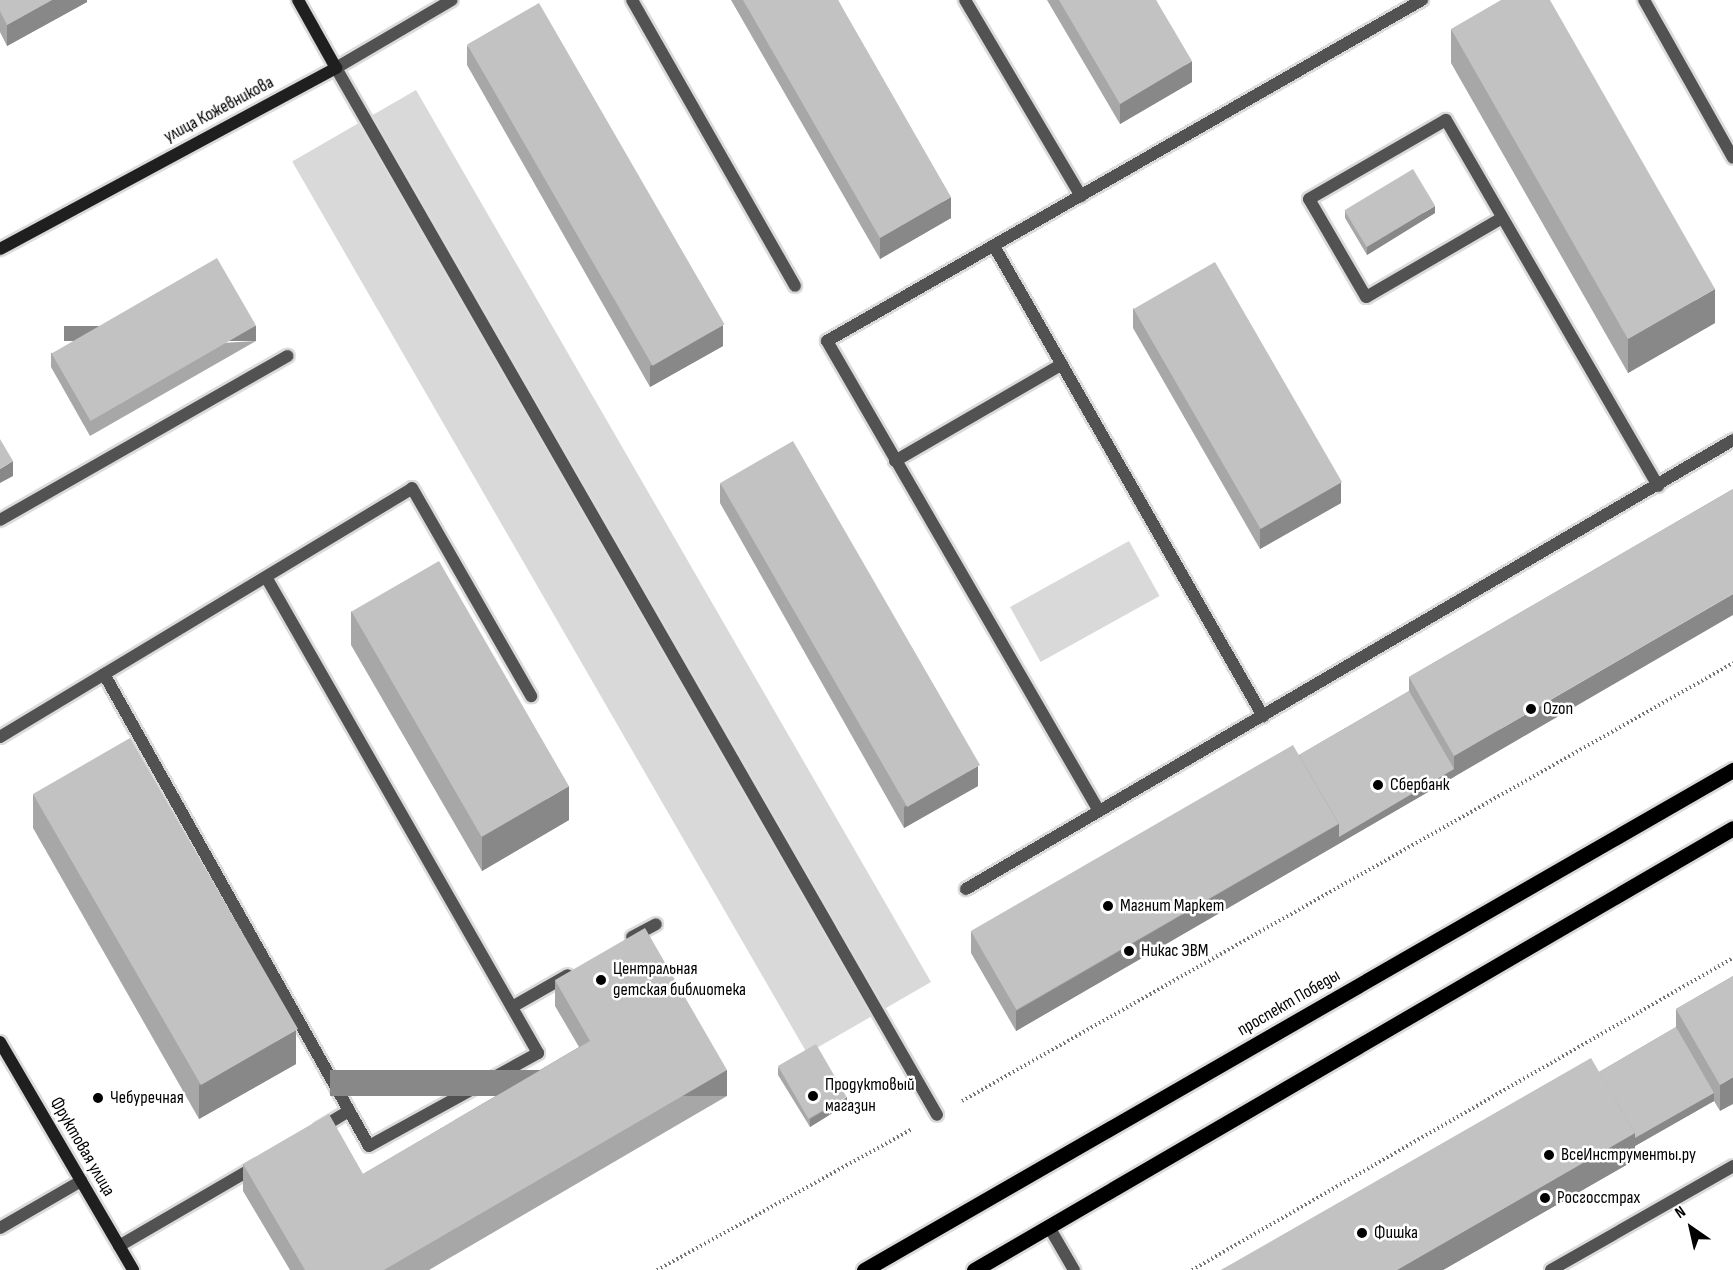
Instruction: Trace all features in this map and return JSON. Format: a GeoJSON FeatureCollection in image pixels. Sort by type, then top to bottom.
{"type":"FeatureCollection","features":[{"type":"Feature","properties":{"kind":"main road"},"geometry":{"type":"LineString","coordinates":[[298,0],[336,68]]}},
{"type":"Feature","properties":{"kind":"main road","name":"улица Кожевникова"},"geometry":{"type":"LineString","coordinates":[[0,249],[336,68]]}},
{"type":"Feature","properties":{"kind":"main road","name":"проспект Победы"},"geometry":{"type":"LineString","coordinates":[[864,1270],[1733,770]]}},
{"type":"Feature","properties":{"kind":"main road"},"geometry":{"type":"LineString","coordinates":[[974,1270],[1733,828]]}},
{"type":"Feature","properties":{"kind":"main road","name":"Фруктовая улица"},"geometry":{"type":"LineString","coordinates":[[0,1042],[133,1270]]}},
{"type":"Feature","properties":{"kind":"street","name":"улица Кожевникова"},"geometry":{"type":"LineString","coordinates":[[336,68],[452,0]]}},
{"type":"Feature","properties":{"kind":"street"},"geometry":{"type":"LineString","coordinates":[[632,0],[795,286]]}},
{"type":"Feature","properties":{"kind":"street"},"geometry":{"type":"LineString","coordinates":[[965,0],[1081,196]]}},
{"type":"Feature","properties":{"kind":"street"},"geometry":{"type":"LineString","coordinates":[[1099,811],[827,341],[1422,0]]}},
{"type":"Feature","properties":{"kind":"street"},"geometry":{"type":"LineString","coordinates":[[1644,0],[1733,158]]}},
{"type":"Feature","properties":{"kind":"street"},"geometry":{"type":"LineString","coordinates":[[336,68],[937,1115]]}},
{"type":"Feature","properties":{"kind":"street"},"geometry":{"type":"LineString","coordinates":[[1502,218],[1365,297],[1309,199],[1446,120],[1658,486]]}},
{"type":"Feature","properties":{"kind":"street"},"geometry":{"type":"LineString","coordinates":[[994,246],[1263,716]]}},
{"type":"Feature","properties":{"kind":"street"},"geometry":{"type":"LineString","coordinates":[[0,520],[288,356]]}},
{"type":"Feature","properties":{"kind":"street"},"geometry":{"type":"LineString","coordinates":[[895,461],[1062,364]]}},
{"type":"Feature","properties":{"kind":"street"},"geometry":{"type":"LineString","coordinates":[[966,889],[1658,486],[1733,440]]}},
{"type":"Feature","properties":{"kind":"street"},"geometry":{"type":"LineString","coordinates":[[0,737],[412,488],[531,696]]}},
{"type":"Feature","properties":{"kind":"street"},"geometry":{"type":"LineString","coordinates":[[104,674],[369,1146],[538,1053],[266,577]]}},
{"type":"Feature","properties":{"kind":"street"},"geometry":{"type":"LineString","coordinates":[[614,948],[656,924]]}},
{"type":"Feature","properties":{"kind":"street"},"geometry":{"type":"LineString","coordinates":[[512,1007],[584,965]]}},
{"type":"Feature","properties":{"kind":"street"},"geometry":{"type":"LineString","coordinates":[[309,1134],[349,1111]]}},
{"type":"Feature","properties":{"kind":"street"},"geometry":{"type":"LineString","coordinates":[[119,1246],[269,1158]]}},
{"type":"Feature","properties":{"kind":"street"},"geometry":{"type":"LineString","coordinates":[[1551,1270],[1733,1166]]}},
{"type":"Feature","properties":{"kind":"street"},"geometry":{"type":"LineString","coordinates":[[0,1228],[81,1181]]}},
{"type":"Feature","properties":{"kind":"street"},"geometry":{"type":"LineString","coordinates":[[1049,1227],[1074,1270]]}},
{"type":"Feature","properties":{"kind":"path"},"geometry":{"type":"LineString","coordinates":[[657,1270],[937,1115],[1733,663]]}},
{"type":"Feature","properties":{"kind":"path"},"geometry":{"type":"LineString","coordinates":[[1192,1270],[1733,958]]}},
{"type":"Feature","properties":{"kind":"shaded area"},"geometry":{"type":"Polygon","coordinates":[[[416,90],[931,982],[807,1054],[292,162],[416,90]]]}},
{"type":"Feature","properties":{"kind":"shaded area"},"geometry":{"type":"Polygon","coordinates":[[[1129,541],[1160,596],[1041,662],[1010,607],[1129,541]]]}},
{"type":"Feature","properties":{"kind":"building"},"geometry":{"type":"Polygon","coordinates":[[[0,0],[52,0],[7,25],[0,11],[0,0]]]}},
{"type":"Feature","properties":{"kind":"building"},"geometry":{"type":"Polygon","coordinates":[[[743,0],[838,0],[951,197],[880,238],[743,0]]]}},
{"type":"Feature","properties":{"kind":"building"},"geometry":{"type":"Polygon","coordinates":[[[1059,0],[1156,0],[1192,61],[1120,104],[1059,0]]]}},
{"type":"Feature","properties":{"kind":"building"},"geometry":{"type":"Polygon","coordinates":[[[1501,0],[1550,0],[1715,289],[1628,339],[1451,29],[1501,0]]]}},
{"type":"Feature","properties":{"kind":"building"},"geometry":{"type":"Polygon","coordinates":[[[539,3],[724,324],[653,366],[467,44],[539,3]]]}},
{"type":"Feature","properties":{"kind":"building"},"geometry":{"type":"Polygon","coordinates":[[[1413,169],[1435,206],[1367,247],[1344,210],[1413,169]]]}},
{"type":"Feature","properties":{"kind":"building"},"geometry":{"type":"Polygon","coordinates":[[[217,258],[256,326],[91,421],[52,354],[217,258]]]}},
{"type":"Feature","properties":{"kind":"building"},"geometry":{"type":"Polygon","coordinates":[[[1215,262],[1342,482],[1261,529],[1134,309],[1215,262]]]}},
{"type":"Feature","properties":{"kind":"building"},"geometry":{"type":"Polygon","coordinates":[[[0,439],[13,461],[0,469],[0,439]]]}},
{"type":"Feature","properties":{"kind":"building"},"geometry":{"type":"Polygon","coordinates":[[[793,441],[980,765],[907,807],[720,483],[793,441]]]}},
{"type":"Feature","properties":{"kind":"building"},"geometry":{"type":"Polygon","coordinates":[[[1733,489],[1733,594],[1454,756],[1409,677],[1733,489]]]}},
{"type":"Feature","properties":{"kind":"building"},"geometry":{"type":"Polygon","coordinates":[[[439,561],[569,786],[482,837],[352,612],[439,561]]]}},
{"type":"Feature","properties":{"kind":"building"},"geometry":{"type":"Polygon","coordinates":[[[1409,691],[1454,769],[1339,837],[1339,824],[1299,755],[1409,691]]]}},
{"type":"Feature","properties":{"kind":"building"},"geometry":{"type":"Polygon","coordinates":[[[130,738],[298,1029],[201,1085],[33,794],[130,738]]]}},
{"type":"Feature","properties":{"kind":"building"},"geometry":{"type":"Polygon","coordinates":[[[1293,745],[1338,824],[1016,1010],[971,931],[1293,745]]]}},
{"type":"Feature","properties":{"kind":"building"},"geometry":{"type":"Polygon","coordinates":[[[645,928],[727,1070],[384,1270],[305,1270],[243,1164],[329,1114],[363,1174],[590,1041],[555,980],[645,928]]]}},
{"type":"Feature","properties":{"kind":"building"},"geometry":{"type":"Polygon","coordinates":[[[1733,976],[1733,1077],[1720,1085],[1676,1009],[1733,976]]]}},
{"type":"Feature","properties":{"kind":"building"},"geometry":{"type":"Polygon","coordinates":[[[1676,1027],[1714,1093],[1635,1138],[1635,1133],[1599,1072],[1676,1027]]]}},
{"type":"Feature","properties":{"kind":"building"},"geometry":{"type":"Polygon","coordinates":[[[816,1044],[846,1097],[808,1119],[778,1066],[816,1044]]]}},
{"type":"Feature","properties":{"kind":"building"},"geometry":{"type":"Polygon","coordinates":[[[1591,1058],[1635,1133],[1397,1270],[1221,1270],[1591,1058]]]}},
{"type":"Feature","properties":{"kind":"place","name":"Ozon"},"geometry":{"type":"Point","coordinates":[1531,709]}},
{"type":"Feature","properties":{"kind":"place","name":"Сбербанк"},"geometry":{"type":"Point","coordinates":[1378,785]}},
{"type":"Feature","properties":{"kind":"place","name":"Магнит Маркет"},"geometry":{"type":"Point","coordinates":[1108,906]}},
{"type":"Feature","properties":{"kind":"place","name":"Никас ЭВМ"},"geometry":{"type":"Point","coordinates":[1129,951]}},
{"type":"Feature","properties":{"kind":"place","name":"Центральная детская библиотека"},"geometry":{"type":"Point","coordinates":[601,980]}},
{"type":"Feature","properties":{"kind":"place","name":"Продуктовый магазин"},"geometry":{"type":"Point","coordinates":[813,1096]}},
{"type":"Feature","properties":{"kind":"place","name":"Чебуречная"},"geometry":{"type":"Point","coordinates":[98,1098]}},
{"type":"Feature","properties":{"kind":"place","name":"ВсеИнструменты.ру"},"geometry":{"type":"Point","coordinates":[1549,1155]}},
{"type":"Feature","properties":{"kind":"place","name":"Росгосстрах"},"geometry":{"type":"Point","coordinates":[1545,1198]}},
{"type":"Feature","properties":{"kind":"place","name":"Фишка"},"geometry":{"type":"Point","coordinates":[1362,1233]}}]}
